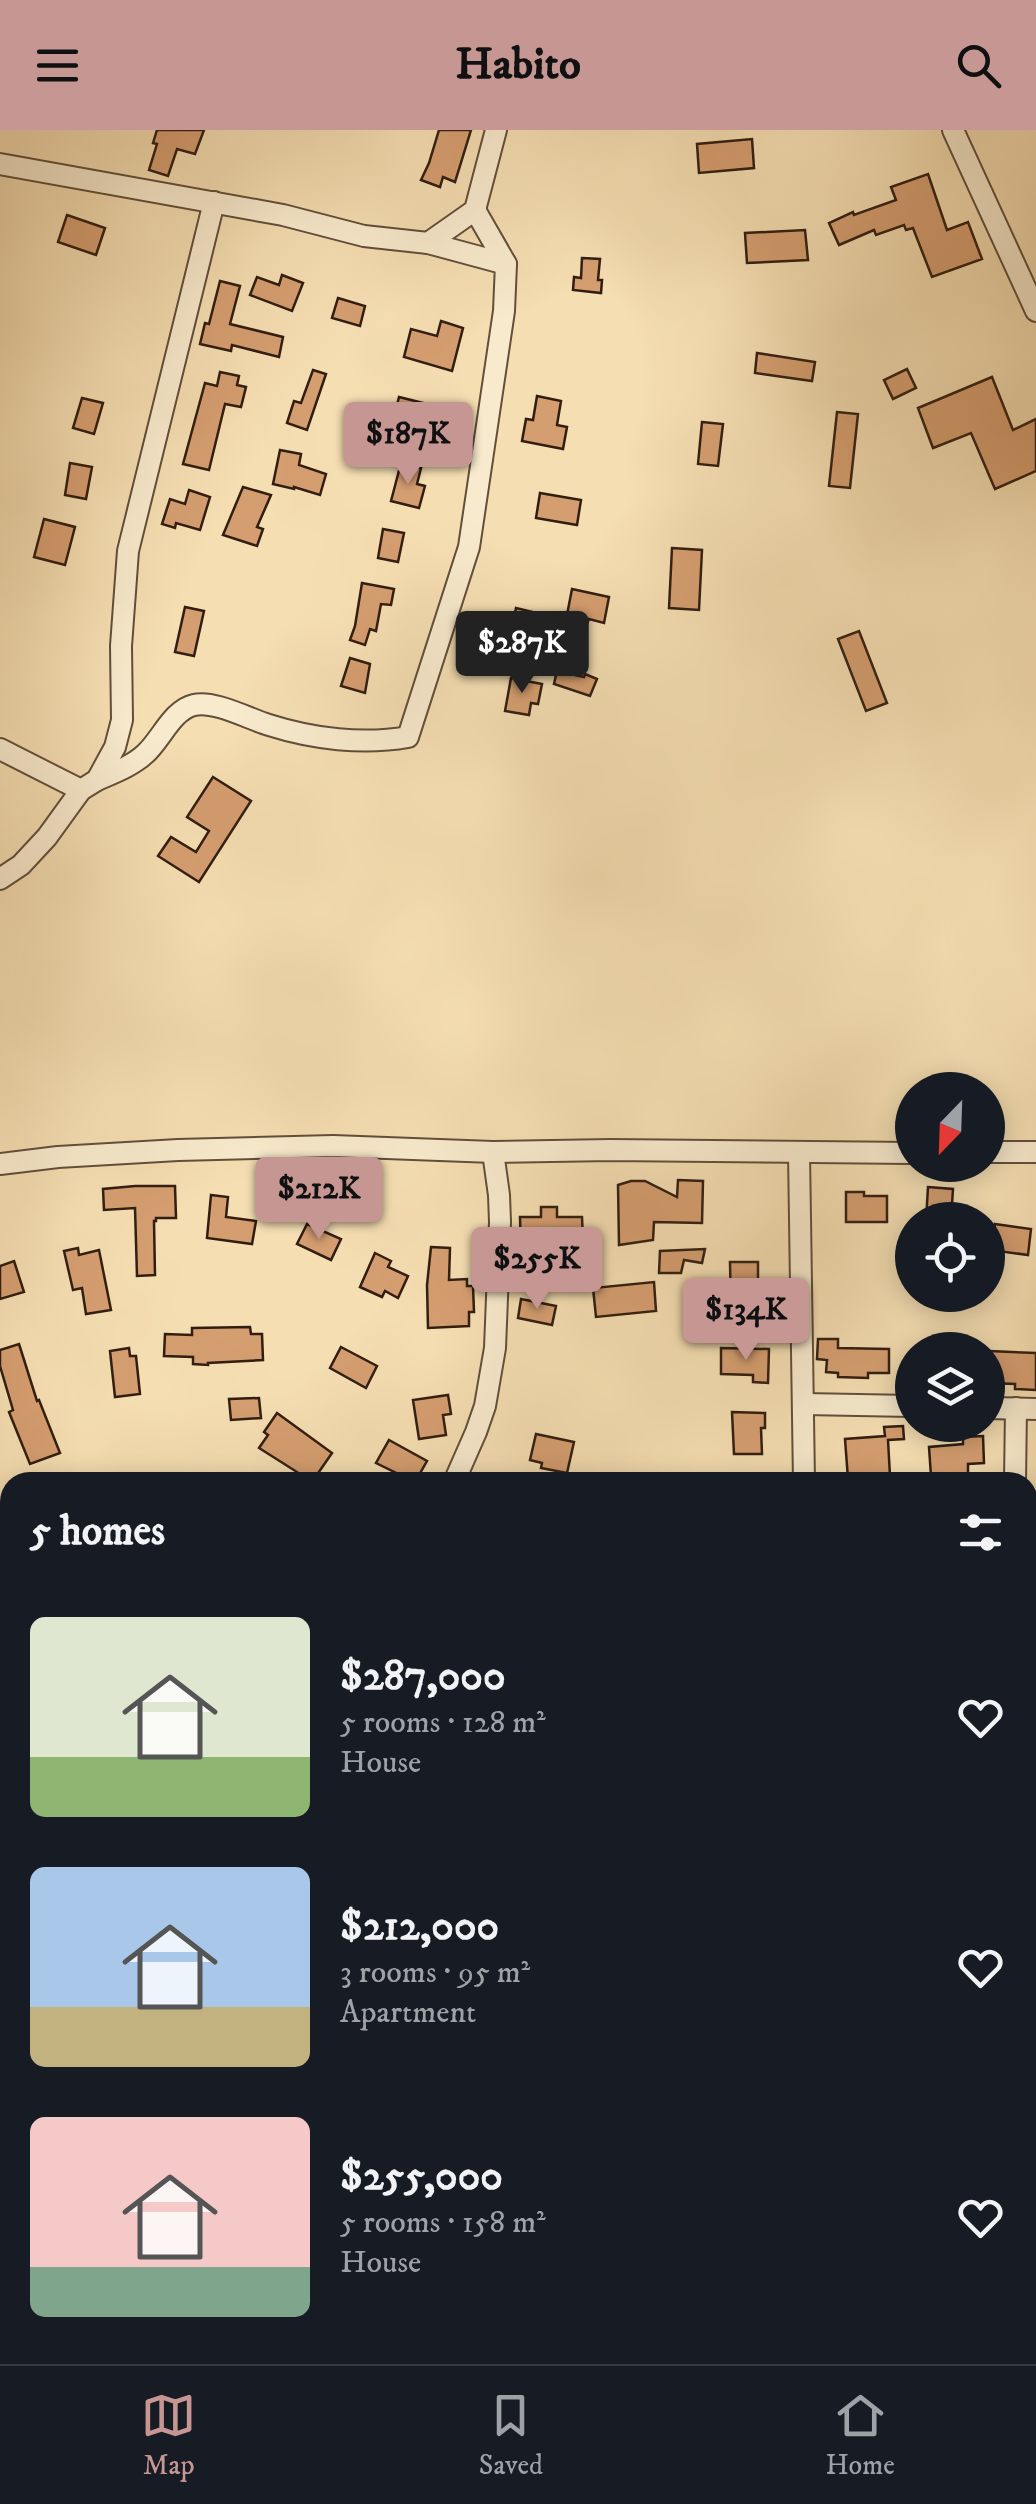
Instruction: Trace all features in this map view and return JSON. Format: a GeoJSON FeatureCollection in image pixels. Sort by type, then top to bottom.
{"type":"FeatureCollection","features":[{"type":"Feature","properties":{"kind":"street"},"geometry":{"type":"LineString","coordinates":[[428,243],[475,210],[496,130]]}},
{"type":"Feature","properties":{"kind":"street"},"geometry":{"type":"LineString","coordinates":[[953,130],[1036,311]]}},
{"type":"Feature","properties":{"kind":"street"},"geometry":{"type":"LineString","coordinates":[[0,164],[283,215],[364,236],[428,243],[506,264]]}},
{"type":"Feature","properties":{"kind":"street"},"geometry":{"type":"LineString","coordinates":[[0,879],[22,864],[47,837],[114,747],[122,720],[121,646],[128,551],[214,202]]}},
{"type":"Feature","properties":{"kind":"street"},"geometry":{"type":"LineString","coordinates":[[0,749],[89,785],[141,758],[176,715],[194,705],[216,707],[272,726],[360,741],[408,736],[469,548],[504,311],[506,264],[475,210]]}},
{"type":"Feature","properties":{"kind":"street"},"geometry":{"type":"LineString","coordinates":[[0,1164],[58,1157],[333,1146],[493,1152],[895,1154]]}},
{"type":"Feature","properties":{"kind":"street"},"geometry":{"type":"LineString","coordinates":[[458,1472],[484,1406],[495,1348],[500,1195],[493,1152]]}},
{"type":"Feature","properties":{"kind":"street"},"geometry":{"type":"LineString","coordinates":[[800,1152],[804,1472]]}},
{"type":"Feature","properties":{"kind":"street"},"geometry":{"type":"LineString","coordinates":[[1005,1152],[1036,1152]]}},
{"type":"Feature","properties":{"kind":"street"},"geometry":{"type":"LineString","coordinates":[[804,1404],[895,1406]]}},
{"type":"Feature","properties":{"kind":"street"},"geometry":{"type":"LineString","coordinates":[[1016,1472],[1026,1408]]}},
{"type":"Feature","properties":{"kind":"building"},"geometry":{"type":"Polygon","coordinates":[[[157,130],[204,130],[195,154],[177,149],[168,176],[149,170],[157,130]]]}},
{"type":"Feature","properties":{"kind":"building"},"geometry":{"type":"Polygon","coordinates":[[[439,130],[471,130],[455,182],[443,177],[440,187],[421,180],[439,130]]]}},
{"type":"Feature","properties":{"kind":"building"},"geometry":{"type":"Polygon","coordinates":[[[752,139],[754,168],[699,173],[697,144],[752,139]]]}},
{"type":"Feature","properties":{"kind":"building"},"geometry":{"type":"Polygon","coordinates":[[[928,174],[947,230],[968,222],[982,259],[932,277],[913,228],[906,230],[904,225],[876,235],[874,230],[839,245],[829,223],[896,200],[891,187],[928,174]]]}},
{"type":"Feature","properties":{"kind":"building"},"geometry":{"type":"Polygon","coordinates":[[[67,215],[105,228],[96,255],[58,242],[67,215]]]}},
{"type":"Feature","properties":{"kind":"building"},"geometry":{"type":"Polygon","coordinates":[[[805,230],[808,260],[747,263],[745,233],[805,230]]]}},
{"type":"Feature","properties":{"kind":"building"},"geometry":{"type":"Polygon","coordinates":[[[582,258],[600,259],[601,293],[573,290],[574,277],[581,278],[582,258]]]}},
{"type":"Feature","properties":{"kind":"building"},"geometry":{"type":"Polygon","coordinates":[[[282,275],[303,283],[292,311],[250,295],[257,277],[279,285],[282,275]]]}},
{"type":"Feature","properties":{"kind":"building"},"geometry":{"type":"Polygon","coordinates":[[[220,281],[240,286],[230,324],[283,337],[279,357],[232,345],[231,351],[200,344],[220,281]]]}},
{"type":"Feature","properties":{"kind":"building"},"geometry":{"type":"Polygon","coordinates":[[[338,298],[365,306],[360,326],[332,318],[338,298]]]}},
{"type":"Feature","properties":{"kind":"building"},"geometry":{"type":"Polygon","coordinates":[[[441,321],[463,328],[452,371],[404,357],[411,329],[437,336],[441,321]]]}},
{"type":"Feature","properties":{"kind":"building"},"geometry":{"type":"Polygon","coordinates":[[[757,353],[815,362],[812,381],[755,373],[757,353]]]}},
{"type":"Feature","properties":{"kind":"building"},"geometry":{"type":"Polygon","coordinates":[[[907,369],[916,388],[893,399],[884,380],[907,369]]]}},
{"type":"Feature","properties":{"kind":"building"},"geometry":{"type":"Polygon","coordinates":[[[313,370],[326,374],[307,430],[287,423],[294,401],[301,403],[313,370]]]}},
{"type":"Feature","properties":{"kind":"building"},"geometry":{"type":"Polygon","coordinates":[[[220,372],[239,376],[237,385],[246,387],[241,407],[225,404],[209,470],[183,464],[205,383],[217,386],[220,372]]]}},
{"type":"Feature","properties":{"kind":"building"},"geometry":{"type":"Polygon","coordinates":[[[992,377],[1013,430],[1036,419],[1036,471],[995,489],[971,433],[933,448],[918,408],[992,377]]]}},
{"type":"Feature","properties":{"kind":"building"},"geometry":{"type":"Polygon","coordinates":[[[537,396],[561,401],[557,425],[567,427],[563,449],[522,441],[526,419],[533,420],[537,396]]]}},
{"type":"Feature","properties":{"kind":"building"},"geometry":{"type":"Polygon","coordinates":[[[399,397],[423,403],[412,447],[388,441],[399,397]]]}},
{"type":"Feature","properties":{"kind":"building"},"geometry":{"type":"Polygon","coordinates":[[[82,398],[103,403],[94,434],[73,428],[82,398]]]}},
{"type":"Feature","properties":{"kind":"building"},"geometry":{"type":"Polygon","coordinates":[[[837,412],[858,414],[850,488],[829,486],[837,412]]]}},
{"type":"Feature","properties":{"kind":"building"},"geometry":{"type":"Polygon","coordinates":[[[702,422],[723,424],[718,466],[698,464],[702,422]]]}},
{"type":"Feature","properties":{"kind":"building"},"geometry":{"type":"Polygon","coordinates":[[[280,450],[301,454],[299,465],[326,474],[320,495],[273,484],[280,450]]]}},
{"type":"Feature","properties":{"kind":"building"},"geometry":{"type":"Polygon","coordinates":[[[70,463],[92,467],[86,499],[65,495],[70,463]]]}},
{"type":"Feature","properties":{"kind":"building"},"geometry":{"type":"Polygon","coordinates":[[[401,463],[421,468],[417,484],[425,486],[419,508],[391,501],[401,463]]]}},
{"type":"Feature","properties":{"kind":"building"},"geometry":{"type":"Polygon","coordinates":[[[243,487],[271,495],[257,527],[263,529],[257,546],[223,535],[243,487]]]}},
{"type":"Feature","properties":{"kind":"building"},"geometry":{"type":"Polygon","coordinates":[[[189,490],[210,497],[200,530],[176,523],[175,528],[162,524],[170,499],[185,504],[189,490]]]}},
{"type":"Feature","properties":{"kind":"building"},"geometry":{"type":"Polygon","coordinates":[[[540,493],[581,500],[577,525],[536,518],[540,493]]]}},
{"type":"Feature","properties":{"kind":"building"},"geometry":{"type":"Polygon","coordinates":[[[44,519],[75,527],[65,565],[34,557],[44,519]]]}},
{"type":"Feature","properties":{"kind":"building"},"geometry":{"type":"Polygon","coordinates":[[[383,529],[404,533],[398,562],[378,558],[383,529]]]}},
{"type":"Feature","properties":{"kind":"building"},"geometry":{"type":"Polygon","coordinates":[[[672,548],[702,550],[699,610],[669,608],[672,548]]]}},
{"type":"Feature","properties":{"kind":"building"},"geometry":{"type":"Polygon","coordinates":[[[362,583],[394,589],[391,605],[381,604],[376,631],[370,629],[365,645],[350,640],[362,583]]]}},
{"type":"Feature","properties":{"kind":"building"},"geometry":{"type":"Polygon","coordinates":[[[572,589],[609,597],[604,623],[589,619],[581,639],[540,630],[534,655],[507,649],[516,608],[566,620],[572,589]]]}},
{"type":"Feature","properties":{"kind":"building"},"geometry":{"type":"Polygon","coordinates":[[[185,607],[204,611],[194,656],[175,652],[185,607]]]}},
{"type":"Feature","properties":{"kind":"building"},"geometry":{"type":"Polygon","coordinates":[[[859,631],[887,703],[866,711],[838,639],[859,631]]]}},
{"type":"Feature","properties":{"kind":"building"},"geometry":{"type":"Polygon","coordinates":[[[350,658],[370,664],[365,693],[341,686],[350,658]]]}},
{"type":"Feature","properties":{"kind":"building"},"geometry":{"type":"Polygon","coordinates":[[[557,671],[597,679],[590,696],[554,684],[557,671]]]}},
{"type":"Feature","properties":{"kind":"building"},"geometry":{"type":"Polygon","coordinates":[[[511,678],[542,684],[538,704],[531,703],[529,715],[505,711],[511,678]]]}},
{"type":"Feature","properties":{"kind":"building"},"geometry":{"type":"Polygon","coordinates":[[[213,777],[251,801],[199,882],[158,856],[171,837],[196,852],[209,831],[187,817],[213,777]]]}},
{"type":"Feature","properties":{"kind":"building"},"geometry":{"type":"Polygon","coordinates":[[[678,1180],[703,1181],[702,1223],[654,1222],[653,1240],[619,1245],[618,1185],[645,1181],[677,1197],[678,1180]]]}},
{"type":"Feature","properties":{"kind":"building"},"geometry":{"type":"Polygon","coordinates":[[[175,1186],[176,1218],[154,1221],[155,1275],[137,1276],[135,1208],[104,1210],[103,1189],[175,1186]]]}},
{"type":"Feature","properties":{"kind":"building"},"geometry":{"type":"Polygon","coordinates":[[[928,1187],[953,1189],[952,1202],[927,1202],[928,1187]]]}},
{"type":"Feature","properties":{"kind":"building"},"geometry":{"type":"Polygon","coordinates":[[[846,1192],[887,1196],[887,1222],[846,1222],[846,1192]]]}},
{"type":"Feature","properties":{"kind":"building"},"geometry":{"type":"Polygon","coordinates":[[[211,1195],[228,1197],[226,1217],[256,1221],[252,1244],[207,1238],[211,1195]]]}},
{"type":"Feature","properties":{"kind":"building"},"geometry":{"type":"Polygon","coordinates":[[[541,1207],[557,1207],[557,1217],[582,1217],[583,1241],[552,1241],[552,1248],[544,1248],[543,1256],[521,1256],[520,1217],[541,1217],[541,1207]]]}},
{"type":"Feature","properties":{"kind":"building"},"geometry":{"type":"Polygon","coordinates":[[[307,1224],[341,1239],[331,1260],[297,1244],[307,1224]]]}},
{"type":"Feature","properties":{"kind":"building"},"geometry":{"type":"Polygon","coordinates":[[[1005,1225],[1031,1229],[1028,1255],[1005,1252],[1005,1225]]]}},
{"type":"Feature","properties":{"kind":"building"},"geometry":{"type":"Polygon","coordinates":[[[431,1247],[450,1248],[449,1280],[467,1279],[467,1286],[473,1286],[474,1312],[469,1312],[469,1326],[428,1328],[431,1247]]]}},
{"type":"Feature","properties":{"kind":"building"},"geometry":{"type":"Polygon","coordinates":[[[78,1248],[79,1255],[99,1250],[111,1310],[86,1314],[82,1288],[73,1290],[64,1251],[78,1248]]]}},
{"type":"Feature","properties":{"kind":"building"},"geometry":{"type":"Polygon","coordinates":[[[705,1249],[702,1263],[684,1260],[681,1273],[659,1273],[660,1251],[705,1249]]]}},
{"type":"Feature","properties":{"kind":"building"},"geometry":{"type":"Polygon","coordinates":[[[375,1253],[391,1261],[388,1267],[408,1276],[398,1298],[385,1291],[382,1297],[360,1287],[375,1253]]]}},
{"type":"Feature","properties":{"kind":"building"},"geometry":{"type":"Polygon","coordinates":[[[14,1261],[24,1292],[0,1299],[0,1266],[14,1261]]]}},
{"type":"Feature","properties":{"kind":"building"},"geometry":{"type":"Polygon","coordinates":[[[730,1262],[758,1262],[758,1297],[774,1297],[774,1313],[731,1313],[730,1262]]]}},
{"type":"Feature","properties":{"kind":"building"},"geometry":{"type":"Polygon","coordinates":[[[654,1282],[656,1311],[596,1317],[593,1288],[654,1282]]]}},
{"type":"Feature","properties":{"kind":"building"},"geometry":{"type":"Polygon","coordinates":[[[521,1299],[556,1306],[552,1325],[518,1318],[521,1299]]]}},
{"type":"Feature","properties":{"kind":"building"},"geometry":{"type":"Polygon","coordinates":[[[250,1327],[251,1334],[262,1334],[263,1360],[208,1365],[193,1364],[193,1357],[164,1356],[165,1334],[192,1335],[192,1328],[250,1327]]]}},
{"type":"Feature","properties":{"kind":"building"},"geometry":{"type":"Polygon","coordinates":[[[818,1339],[838,1339],[838,1348],[889,1349],[889,1373],[868,1373],[868,1378],[838,1377],[838,1373],[826,1372],[827,1360],[817,1359],[818,1339]]]}},
{"type":"Feature","properties":{"kind":"building"},"geometry":{"type":"Polygon","coordinates":[[[19,1344],[37,1401],[60,1453],[30,1464],[9,1412],[13,1410],[0,1366],[0,1350],[19,1344]]]}},
{"type":"Feature","properties":{"kind":"building"},"geometry":{"type":"Polygon","coordinates":[[[341,1347],[377,1366],[366,1388],[330,1368],[341,1347]]]}},
{"type":"Feature","properties":{"kind":"building"},"geometry":{"type":"Polygon","coordinates":[[[129,1348],[130,1356],[136,1356],[140,1394],[115,1397],[110,1351],[129,1348]]]}},
{"type":"Feature","properties":{"kind":"building"},"geometry":{"type":"Polygon","coordinates":[[[721,1348],[769,1349],[768,1383],[753,1382],[753,1375],[721,1374],[721,1348]]]}},
{"type":"Feature","properties":{"kind":"building"},"geometry":{"type":"Polygon","coordinates":[[[1005,1352],[1036,1353],[1036,1390],[1015,1389],[1015,1384],[1005,1384],[1005,1352]]]}},
{"type":"Feature","properties":{"kind":"building"},"geometry":{"type":"Polygon","coordinates":[[[448,1395],[451,1414],[443,1415],[446,1435],[419,1439],[413,1400],[448,1395]]]}},
{"type":"Feature","properties":{"kind":"building"},"geometry":{"type":"Polygon","coordinates":[[[259,1398],[261,1418],[231,1420],[229,1399],[259,1398]]]}},
{"type":"Feature","properties":{"kind":"building"},"geometry":{"type":"Polygon","coordinates":[[[732,1412],[765,1413],[762,1454],[734,1454],[732,1412]]]}},
{"type":"Feature","properties":{"kind":"building"},"geometry":{"type":"Polygon","coordinates":[[[277,1413],[332,1453],[319,1472],[297,1472],[259,1448],[268,1435],[264,1432],[277,1413]]]}},
{"type":"Feature","properties":{"kind":"building"},"geometry":{"type":"Polygon","coordinates":[[[895,1426],[895,1440],[888,1440],[890,1472],[847,1472],[845,1439],[885,1436],[884,1427],[895,1426]]]}},
{"type":"Feature","properties":{"kind":"building"},"geometry":{"type":"Polygon","coordinates":[[[536,1434],[574,1442],[567,1472],[541,1468],[542,1463],[530,1460],[536,1434]]]}},
{"type":"Feature","properties":{"kind":"building"},"geometry":{"type":"Polygon","coordinates":[[[389,1440],[427,1461],[421,1472],[394,1472],[376,1463],[389,1440]]]}},
{"type":"Feature","properties":{"kind":"building"},"geometry":{"type":"Polygon","coordinates":[[[983,1442],[984,1463],[968,1464],[968,1472],[931,1472],[929,1447],[983,1442]]]}}]}
